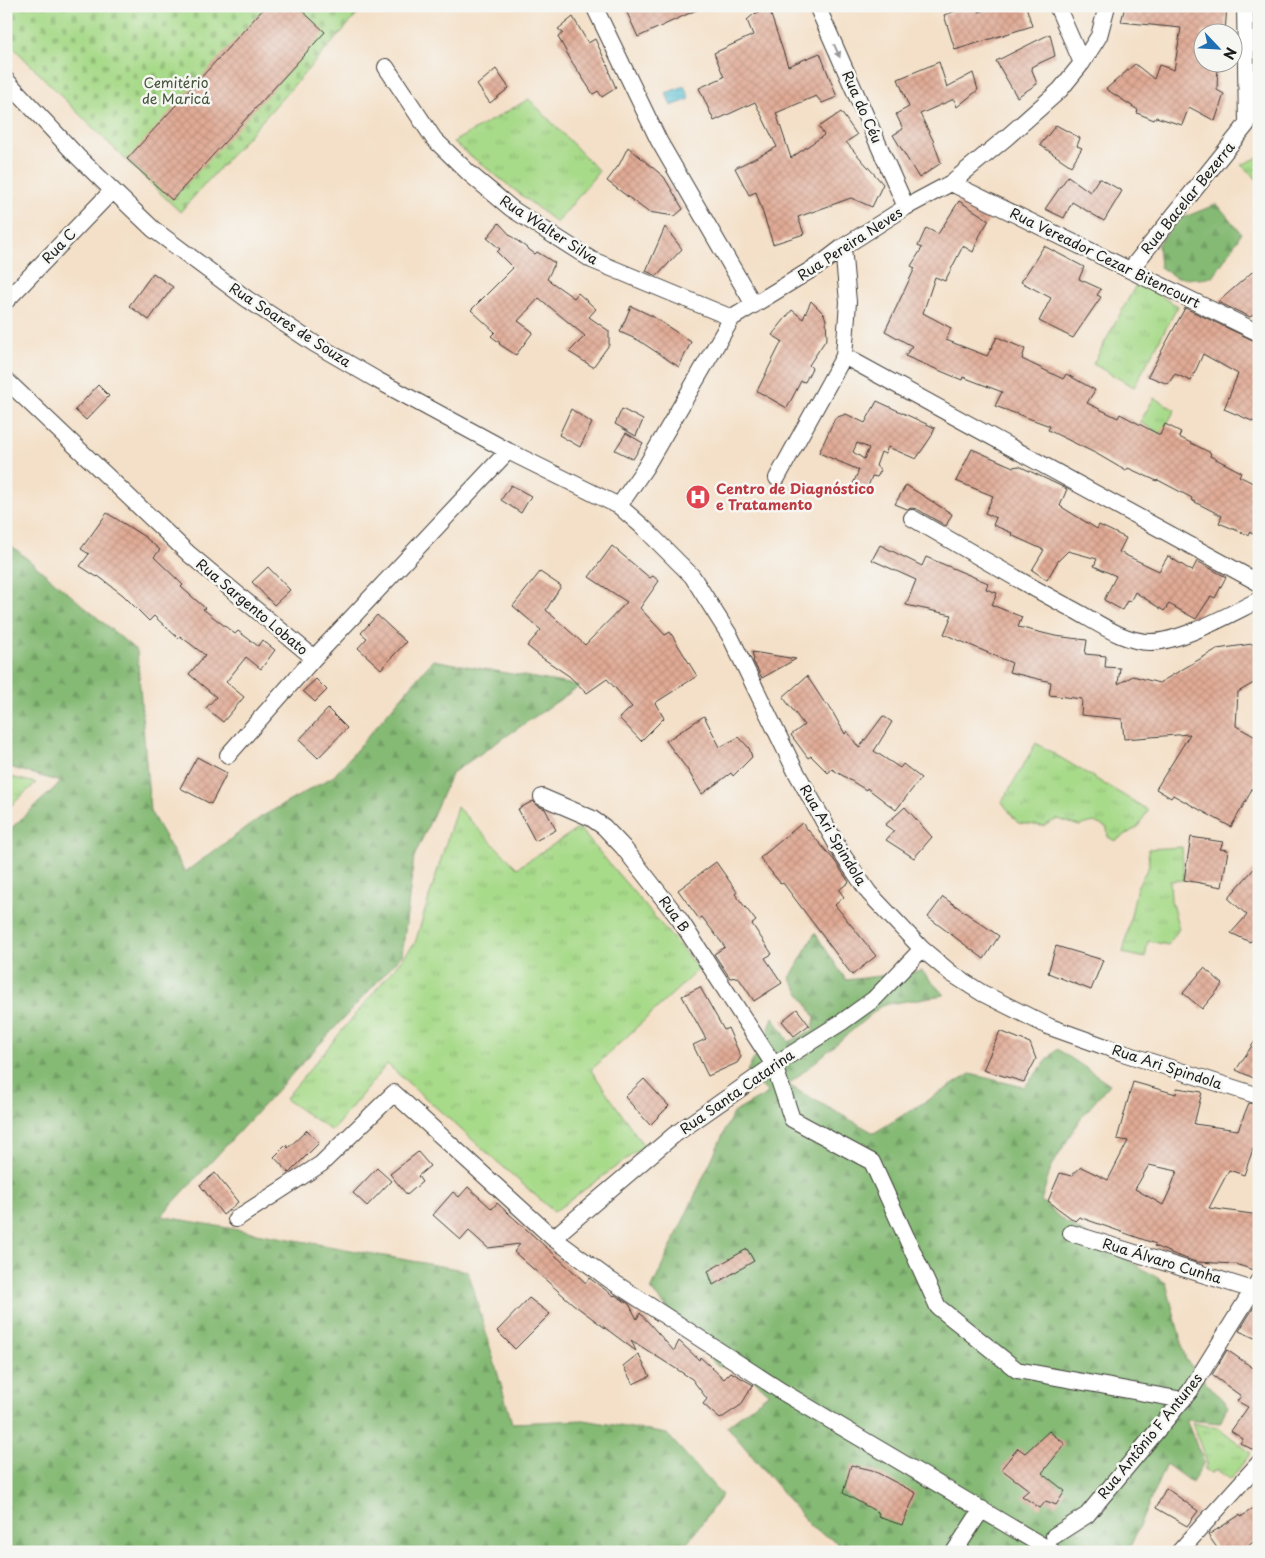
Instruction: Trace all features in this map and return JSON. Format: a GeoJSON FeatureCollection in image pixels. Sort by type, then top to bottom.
{"type":"FeatureCollection","features":[{"type":"Feature","properties":{"kind":"street"},"geometry":{"type":"LineString","coordinates":[[594,6],[659,141],[754,305]]}},
{"type":"Feature","properties":{"kind":"street","name":"Rua do Céu"},"geometry":{"type":"LineString","coordinates":[[817,6],[906,207]]}},
{"type":"Feature","properties":{"kind":"street"},"geometry":{"type":"LineString","coordinates":[[1057,6],[1082,63]]}},
{"type":"Feature","properties":{"kind":"street","name":"Rua Pereira Neves"},"geometry":{"type":"LineString","coordinates":[[619,506],[638,480],[732,318],[822,263],[843,247],[906,207],[951,183],[1007,138],[1060,90],[1082,63],[1099,36],[1107,6]]}},
{"type":"Feature","properties":{"kind":"street"},"geometry":{"type":"LineString","coordinates":[[1245,6],[1247,124]]}},
{"type":"Feature","properties":{"kind":"street","name":"Rua Walter Silva"},"geometry":{"type":"LineString","coordinates":[[386,67],[434,140],[470,174],[512,209],[592,260],[732,318]]}},
{"type":"Feature","properties":{"kind":"street","name":"Rua Soares de Souza"},"geometry":{"type":"LineString","coordinates":[[6,80],[112,191],[154,229],[247,299],[308,339],[377,380],[508,451],[619,506]]}},
{"type":"Feature","properties":{"kind":"street","name":"Rua Bacelar Bezerra"},"geometry":{"type":"LineString","coordinates":[[1130,270],[1259,111]]}},
{"type":"Feature","properties":{"kind":"street","name":"Rua Vereador Cezar Bitencourt"},"geometry":{"type":"LineString","coordinates":[[951,183],[1259,333]]}},
{"type":"Feature","properties":{"kind":"street","name":"Rua C"},"geometry":{"type":"LineString","coordinates":[[6,301],[112,191]]}},
{"type":"Feature","properties":{"kind":"street"},"geometry":{"type":"LineString","coordinates":[[777,478],[844,356],[848,302],[843,247]]}},
{"type":"Feature","properties":{"kind":"street"},"geometry":{"type":"LineString","coordinates":[[844,356],[1259,583]]}},
{"type":"Feature","properties":{"kind":"street","name":"Rua Sargento Lobato"},"geometry":{"type":"LineString","coordinates":[[6,380],[189,554],[314,658],[508,451]]}},
{"type":"Feature","properties":{"kind":"street","name":"Rua Ari Spindola"},"geometry":{"type":"LineString","coordinates":[[619,506],[692,576],[730,636],[794,770],[842,854],[869,893],[922,949],[952,974],[982,993],[1050,1027],[1123,1053],[1259,1096]]}},
{"type":"Feature","properties":{"kind":"street"},"geometry":{"type":"LineString","coordinates":[[912,518],[1025,584],[1119,634],[1137,641],[1168,640],[1183,635],[1259,600]]}},
{"type":"Feature","properties":{"kind":"street"},"geometry":{"type":"LineString","coordinates":[[228,755],[314,658]]}},
{"type":"Feature","properties":{"kind":"street","name":"Rua B"},"geometry":{"type":"LineString","coordinates":[[542,797],[591,818],[604,827],[623,847],[680,920],[774,1065],[792,1119],[872,1162],[938,1307],[1017,1370],[1183,1400]]}},
{"type":"Feature","properties":{"kind":"street","name":"Rua Santa Catarina"},"geometry":{"type":"LineString","coordinates":[[553,1238],[674,1135],[774,1065],[842,1022],[874,999],[922,949]]}},
{"type":"Feature","properties":{"kind":"street"},"geometry":{"type":"LineString","coordinates":[[236,1219],[321,1164],[394,1093],[553,1238],[610,1280],[781,1391],[982,1509],[1054,1544]]}},
{"type":"Feature","properties":{"kind":"street","name":"Rua Álvaro Cunha"},"geometry":{"type":"LineString","coordinates":[[1071,1232],[1256,1285]]}},
{"type":"Feature","properties":{"kind":"street","name":"Rua Antônio F Antunes"},"geometry":{"type":"LineString","coordinates":[[1054,1544],[1087,1515],[1183,1400],[1256,1285]]}},
{"type":"Feature","properties":{"kind":"street"},"geometry":{"type":"LineString","coordinates":[[1178,1552],[1259,1463]]}},
{"type":"Feature","properties":{"kind":"street"},"geometry":{"type":"LineString","coordinates":[[954,1552],[982,1509]]}},
{"type":"Feature","properties":{"kind":"green space","name":"Cemitério de Maricá"},"geometry":{"type":"Polygon","coordinates":[[[6,6],[365,6],[180,212],[6,40],[6,6]]]}},
{"type":"Feature","properties":{"kind":"green space"},"geometry":{"type":"Polygon","coordinates":[[[529,99],[599,171],[557,223],[453,142],[529,99]]]}},
{"type":"Feature","properties":{"kind":"green space"},"geometry":{"type":"Polygon","coordinates":[[[1259,157],[1259,181],[1241,165],[1259,157]]]}},
{"type":"Feature","properties":{"kind":"green space"},"geometry":{"type":"Polygon","coordinates":[[[1217,204],[1241,233],[1214,276],[1201,279],[1175,277],[1160,267],[1158,244],[1180,219],[1217,204]]]}},
{"type":"Feature","properties":{"kind":"green space"},"geometry":{"type":"Polygon","coordinates":[[[1137,283],[1178,306],[1134,387],[1093,364],[1137,283]]]}},
{"type":"Feature","properties":{"kind":"green space"},"geometry":{"type":"Polygon","coordinates":[[[1154,398],[1175,410],[1161,434],[1140,422],[1154,398]]]}},
{"type":"Feature","properties":{"kind":"green space"},"geometry":{"type":"Polygon","coordinates":[[[6,541],[137,651],[150,811],[185,872],[261,817],[334,776],[433,660],[580,686],[452,773],[414,857],[402,955],[161,1216],[468,1271],[512,1423],[584,1420],[667,1434],[722,1495],[681,1552],[6,1552],[6,833],[61,782],[6,766],[6,541]]]}},
{"type":"Feature","properties":{"kind":"green space"},"geometry":{"type":"Polygon","coordinates":[[[1036,743],[1148,810],[1138,827],[1115,841],[1108,837],[1107,828],[1094,822],[1079,826],[1058,819],[1043,826],[1018,823],[1002,802],[1036,743]]]}},
{"type":"Feature","properties":{"kind":"green space"},"geometry":{"type":"Polygon","coordinates":[[[6,776],[36,783],[6,810],[6,776]]]}},
{"type":"Feature","properties":{"kind":"green space"},"geometry":{"type":"Polygon","coordinates":[[[457,807],[517,868],[579,828],[699,969],[591,1070],[644,1146],[554,1212],[387,1064],[332,1131],[285,1099],[415,943],[457,807]]]}},
{"type":"Feature","properties":{"kind":"green space"},"geometry":{"type":"Polygon","coordinates":[[[1182,847],[1184,880],[1170,881],[1171,900],[1179,929],[1168,945],[1148,941],[1145,958],[1123,953],[1137,887],[1149,866],[1148,849],[1182,847]]]}},
{"type":"Feature","properties":{"kind":"green space"},"geometry":{"type":"Polygon","coordinates":[[[815,933],[846,980],[922,971],[944,995],[882,1005],[788,1085],[874,1133],[970,1074],[1024,1087],[1057,1049],[1110,1084],[1080,1119],[1051,1168],[1041,1201],[1064,1221],[1166,1283],[1186,1360],[1228,1406],[1220,1423],[1186,1420],[1204,1462],[1192,1483],[1166,1464],[1128,1552],[1020,1552],[1015,1546],[1003,1552],[881,1552],[882,1550],[870,1545],[862,1552],[835,1552],[838,1543],[812,1528],[727,1426],[769,1393],[745,1372],[717,1366],[651,1290],[733,1113],[768,1093],[747,1071],[766,1038],[773,1017],[789,1042],[813,1030],[815,1017],[790,978],[815,933]]]}},
{"type":"Feature","properties":{"kind":"green space"},"geometry":{"type":"Polygon","coordinates":[[[1192,1423],[1219,1428],[1251,1453],[1230,1480],[1216,1469],[1211,1473],[1204,1469],[1207,1463],[1192,1423]]]}},
{"type":"Feature","properties":{"kind":"water"},"geometry":{"type":"Polygon","coordinates":[[[684,86],[690,99],[671,106],[666,93],[684,86]]]}},
{"type":"Feature","properties":{"kind":"building"},"geometry":{"type":"Polygon","coordinates":[[[266,6],[297,6],[325,32],[172,200],[127,159],[266,6]]]}},
{"type":"Feature","properties":{"kind":"building"},"geometry":{"type":"Polygon","coordinates":[[[624,6],[705,6],[638,37],[624,6]]]}},
{"type":"Feature","properties":{"kind":"building"},"geometry":{"type":"Polygon","coordinates":[[[971,6],[978,6],[979,12],[996,6],[1026,6],[1032,26],[955,50],[944,15],[971,6]]]}},
{"type":"Feature","properties":{"kind":"building"},"geometry":{"type":"Polygon","coordinates":[[[1125,6],[1227,6],[1226,22],[1192,22],[1192,72],[1218,72],[1217,90],[1224,94],[1215,121],[1189,107],[1182,125],[1156,117],[1154,120],[1137,113],[1138,110],[1106,89],[1135,64],[1154,79],[1159,65],[1174,70],[1181,28],[1121,22],[1125,6]]]}},
{"type":"Feature","properties":{"kind":"building"},"geometry":{"type":"Polygon","coordinates":[[[769,9],[788,66],[820,53],[837,97],[822,103],[816,96],[776,113],[791,158],[824,135],[819,127],[841,112],[857,135],[846,142],[883,184],[872,207],[851,198],[798,217],[804,234],[773,244],[756,192],[749,195],[735,168],[777,147],[755,102],[714,121],[699,88],[724,77],[714,53],[753,35],[747,20],[754,14],[769,9]]]}},
{"type":"Feature","properties":{"kind":"building"},"geometry":{"type":"Polygon","coordinates":[[[573,17],[588,43],[595,39],[610,71],[616,88],[602,97],[598,91],[593,94],[558,37],[563,33],[558,29],[573,17]]]}},
{"type":"Feature","properties":{"kind":"building"},"geometry":{"type":"Polygon","coordinates":[[[1050,34],[1055,56],[1031,67],[1037,84],[1017,97],[996,61],[1050,34]]]}},
{"type":"Feature","properties":{"kind":"building"},"geometry":{"type":"Polygon","coordinates":[[[939,62],[947,87],[973,73],[978,90],[957,107],[954,99],[920,114],[933,140],[941,163],[919,178],[893,135],[903,129],[896,114],[909,107],[898,79],[939,62]]]}},
{"type":"Feature","properties":{"kind":"building"},"geometry":{"type":"Polygon","coordinates":[[[496,69],[509,88],[490,103],[477,85],[496,69]]]}},
{"type":"Feature","properties":{"kind":"building"},"geometry":{"type":"Polygon","coordinates":[[[1056,125],[1080,138],[1077,146],[1082,148],[1071,166],[1040,145],[1056,125]]]}},
{"type":"Feature","properties":{"kind":"building"},"geometry":{"type":"Polygon","coordinates":[[[628,147],[664,177],[683,209],[675,216],[648,212],[607,181],[619,165],[628,147]]]}},
{"type":"Feature","properties":{"kind":"building"},"geometry":{"type":"Polygon","coordinates":[[[1068,176],[1090,192],[1099,178],[1122,191],[1104,221],[1072,202],[1064,218],[1045,209],[1068,176]]]}},
{"type":"Feature","properties":{"kind":"building"},"geometry":{"type":"Polygon","coordinates":[[[959,201],[989,220],[973,252],[963,246],[945,281],[935,277],[923,313],[951,328],[946,340],[987,356],[997,337],[1025,349],[1022,359],[1063,379],[1066,374],[1095,390],[1087,403],[1118,418],[1120,414],[1160,435],[1165,424],[1181,432],[1179,437],[1211,453],[1210,456],[1241,472],[1239,476],[1259,486],[1259,537],[1249,532],[1248,535],[1219,523],[1222,516],[1191,500],[1192,498],[1158,480],[1128,468],[1126,471],[1097,454],[1048,430],[1050,426],[995,406],[1002,392],[963,377],[962,380],[905,356],[912,346],[885,331],[915,268],[911,266],[922,248],[918,246],[926,228],[938,234],[959,201]]]}},
{"type":"Feature","properties":{"kind":"building"},"geometry":{"type":"Polygon","coordinates":[[[499,223],[511,236],[535,254],[537,252],[555,263],[547,279],[574,298],[578,293],[596,309],[589,317],[609,331],[609,345],[593,367],[569,352],[585,336],[539,298],[518,321],[533,332],[516,355],[499,344],[491,336],[495,332],[471,310],[513,268],[497,252],[500,249],[487,238],[499,223]]]}},
{"type":"Feature","properties":{"kind":"building"},"geometry":{"type":"Polygon","coordinates":[[[665,227],[682,249],[657,276],[646,271],[665,227]]]}},
{"type":"Feature","properties":{"kind":"building"},"geometry":{"type":"Polygon","coordinates":[[[1044,246],[1084,267],[1079,279],[1101,289],[1097,295],[1101,297],[1073,338],[1039,321],[1051,298],[1021,282],[1044,246]]]}},
{"type":"Feature","properties":{"kind":"building"},"geometry":{"type":"Polygon","coordinates":[[[1259,266],[1259,310],[1250,317],[1218,302],[1259,266]]]}},
{"type":"Feature","properties":{"kind":"building"},"geometry":{"type":"Polygon","coordinates":[[[153,273],[173,287],[149,320],[129,306],[153,273]]]}},
{"type":"Feature","properties":{"kind":"building"},"geometry":{"type":"Polygon","coordinates":[[[811,301],[824,314],[827,338],[809,365],[812,368],[805,382],[801,381],[787,408],[757,391],[782,341],[772,335],[792,310],[803,319],[811,301]]]}},
{"type":"Feature","properties":{"kind":"building"},"geometry":{"type":"Polygon","coordinates":[[[631,306],[652,316],[691,342],[679,367],[638,340],[620,332],[631,306]]]}},
{"type":"Feature","properties":{"kind":"building"},"geometry":{"type":"Polygon","coordinates":[[[1185,308],[1259,343],[1259,424],[1224,409],[1238,374],[1203,354],[1191,381],[1175,374],[1168,384],[1148,376],[1185,308]]]}},
{"type":"Feature","properties":{"kind":"building"},"geometry":{"type":"Polygon","coordinates":[[[98,385],[109,396],[86,420],[75,410],[98,385]]]}},
{"type":"Feature","properties":{"kind":"building"},"geometry":{"type":"Polygon","coordinates":[[[877,401],[935,428],[916,459],[888,447],[885,454],[881,452],[876,466],[881,470],[877,477],[872,476],[866,492],[852,486],[859,470],[819,453],[835,418],[846,414],[865,423],[877,401]],[[857,443],[853,452],[864,459],[869,448],[857,443]]]}},
{"type":"Feature","properties":{"kind":"building"},"geometry":{"type":"Polygon","coordinates":[[[571,409],[592,423],[580,447],[559,435],[571,409]]]}},
{"type":"Feature","properties":{"kind":"building"},"geometry":{"type":"Polygon","coordinates":[[[622,409],[643,420],[636,436],[615,424],[622,409]]]}},
{"type":"Feature","properties":{"kind":"building"},"geometry":{"type":"Polygon","coordinates":[[[626,433],[643,443],[633,459],[615,450],[626,433]]]}},
{"type":"Feature","properties":{"kind":"building"},"geometry":{"type":"Polygon","coordinates":[[[972,449],[1013,467],[1019,466],[1067,489],[1060,506],[1097,529],[1099,525],[1126,538],[1119,552],[1159,571],[1168,556],[1192,571],[1197,561],[1226,577],[1215,598],[1211,596],[1196,619],[1169,604],[1164,611],[1135,592],[1130,602],[1127,601],[1122,610],[1104,600],[1116,576],[1094,566],[1097,559],[1068,551],[1058,561],[1047,580],[1032,570],[1044,550],[993,525],[996,518],[985,513],[993,496],[956,481],[972,449]]]}},
{"type":"Feature","properties":{"kind":"building"},"geometry":{"type":"Polygon","coordinates":[[[511,485],[531,496],[521,513],[501,500],[511,485]]]}},
{"type":"Feature","properties":{"kind":"building"},"geometry":{"type":"Polygon","coordinates":[[[906,485],[952,514],[946,526],[917,509],[907,509],[895,504],[906,485]]]}},
{"type":"Feature","properties":{"kind":"building"},"geometry":{"type":"Polygon","coordinates":[[[107,513],[145,537],[160,550],[154,557],[183,585],[181,587],[205,608],[203,609],[235,634],[238,631],[258,646],[262,640],[275,650],[261,669],[246,657],[226,682],[244,697],[223,722],[206,708],[216,697],[189,674],[205,655],[180,636],[178,638],[154,616],[149,621],[123,595],[98,576],[80,566],[89,554],[81,549],[107,513]]]}},
{"type":"Feature","properties":{"kind":"building"},"geometry":{"type":"Polygon","coordinates":[[[880,545],[922,566],[926,557],[988,583],[986,589],[997,593],[992,605],[1022,617],[1018,627],[1055,636],[1087,640],[1085,654],[1106,656],[1105,667],[1120,668],[1118,684],[1133,676],[1159,683],[1217,649],[1259,643],[1259,680],[1238,692],[1236,726],[1259,739],[1259,774],[1231,827],[1173,795],[1171,798],[1156,789],[1190,734],[1124,739],[1122,719],[1081,715],[1082,699],[1049,695],[1051,682],[1009,672],[1012,663],[944,634],[952,615],[906,605],[916,580],[872,560],[880,545]]]}},
{"type":"Feature","properties":{"kind":"building"},"geometry":{"type":"Polygon","coordinates":[[[612,546],[650,578],[653,576],[659,581],[640,608],[665,635],[670,632],[697,676],[655,703],[664,718],[641,741],[619,718],[632,707],[607,679],[587,693],[569,676],[527,646],[541,630],[513,606],[540,572],[561,586],[546,610],[585,645],[627,602],[589,577],[612,546]]]}},
{"type":"Feature","properties":{"kind":"building"},"geometry":{"type":"Polygon","coordinates":[[[268,567],[290,590],[274,605],[252,582],[268,567]]]}},
{"type":"Feature","properties":{"kind":"building"},"geometry":{"type":"Polygon","coordinates":[[[377,615],[406,642],[381,669],[358,648],[367,638],[361,633],[377,615]]]}},
{"type":"Feature","properties":{"kind":"building"},"geometry":{"type":"Polygon","coordinates":[[[752,652],[796,659],[762,678],[753,661],[752,652]]]}},
{"type":"Feature","properties":{"kind":"building"},"geometry":{"type":"Polygon","coordinates":[[[807,676],[826,705],[828,704],[845,734],[847,731],[859,748],[883,716],[892,722],[874,751],[900,768],[903,764],[921,778],[896,810],[867,788],[866,790],[832,769],[828,773],[811,756],[808,758],[791,735],[804,725],[783,697],[807,676]]]}},
{"type":"Feature","properties":{"kind":"building"},"geometry":{"type":"Polygon","coordinates":[[[316,679],[327,690],[315,702],[303,691],[316,679]]]}},
{"type":"Feature","properties":{"kind":"building"},"geometry":{"type":"Polygon","coordinates":[[[328,709],[347,728],[318,758],[299,740],[328,709]]]}},
{"type":"Feature","properties":{"kind":"building"},"geometry":{"type":"Polygon","coordinates":[[[704,716],[720,747],[739,737],[749,748],[752,757],[733,776],[731,773],[702,794],[687,769],[666,741],[704,716]]]}},
{"type":"Feature","properties":{"kind":"building"},"geometry":{"type":"Polygon","coordinates":[[[197,757],[227,773],[211,804],[180,788],[197,757]]]}},
{"type":"Feature","properties":{"kind":"building"},"geometry":{"type":"Polygon","coordinates":[[[533,801],[545,809],[556,830],[535,841],[518,809],[533,801]]]}},
{"type":"Feature","properties":{"kind":"building"},"geometry":{"type":"Polygon","coordinates":[[[905,807],[932,837],[914,858],[886,840],[894,831],[885,825],[905,807]]]}},
{"type":"Feature","properties":{"kind":"building"},"geometry":{"type":"Polygon","coordinates":[[[802,823],[834,860],[849,882],[839,890],[844,897],[835,905],[876,956],[852,975],[783,883],[781,884],[760,858],[802,823]]]}},
{"type":"Feature","properties":{"kind":"building"},"geometry":{"type":"Polygon","coordinates":[[[1191,837],[1223,842],[1220,849],[1228,850],[1222,887],[1184,880],[1191,837]]]}},
{"type":"Feature","properties":{"kind":"building"},"geometry":{"type":"Polygon","coordinates":[[[716,862],[737,892],[735,894],[756,921],[752,924],[772,954],[765,958],[782,983],[754,1001],[738,977],[730,978],[714,954],[725,947],[702,917],[699,919],[678,890],[716,862]]]}},
{"type":"Feature","properties":{"kind":"building"},"geometry":{"type":"Polygon","coordinates":[[[1259,863],[1259,934],[1250,942],[1231,933],[1247,915],[1228,898],[1259,863]]]}},
{"type":"Feature","properties":{"kind":"building"},"geometry":{"type":"Polygon","coordinates":[[[943,897],[999,936],[984,959],[928,917],[943,897]]]}},
{"type":"Feature","properties":{"kind":"building"},"geometry":{"type":"Polygon","coordinates":[[[1056,946],[1103,960],[1091,990],[1048,973],[1056,946]]]}},
{"type":"Feature","properties":{"kind":"building"},"geometry":{"type":"Polygon","coordinates":[[[1204,968],[1223,984],[1202,1009],[1183,993],[1204,968]]]}},
{"type":"Feature","properties":{"kind":"building"},"geometry":{"type":"Polygon","coordinates":[[[700,987],[724,1030],[728,1028],[741,1057],[737,1063],[708,1076],[693,1045],[706,1039],[682,996],[700,987]]]}},
{"type":"Feature","properties":{"kind":"building"},"geometry":{"type":"Polygon","coordinates":[[[797,1009],[809,1025],[794,1036],[782,1021],[797,1009]]]}},
{"type":"Feature","properties":{"kind":"building"},"geometry":{"type":"Polygon","coordinates":[[[1000,1031],[1030,1043],[1036,1059],[1024,1082],[983,1070],[1000,1031]]]}},
{"type":"Feature","properties":{"kind":"building"},"geometry":{"type":"Polygon","coordinates":[[[1259,1035],[1259,1085],[1256,1084],[1258,1080],[1236,1070],[1259,1035]]]}},
{"type":"Feature","properties":{"kind":"building"},"geometry":{"type":"Polygon","coordinates":[[[644,1079],[669,1106],[650,1125],[625,1097],[644,1079]]]}},
{"type":"Feature","properties":{"kind":"building"},"geometry":{"type":"Polygon","coordinates":[[[1133,1082],[1176,1094],[1177,1088],[1202,1092],[1194,1124],[1238,1130],[1249,1103],[1259,1106],[1259,1150],[1253,1149],[1244,1175],[1229,1170],[1209,1208],[1259,1215],[1259,1245],[1253,1270],[1236,1264],[1196,1262],[1154,1246],[1156,1244],[1079,1217],[1075,1221],[1048,1201],[1060,1173],[1071,1176],[1081,1167],[1108,1180],[1128,1141],[1117,1139],[1133,1082]],[[1149,1165],[1135,1189],[1163,1205],[1177,1171],[1149,1165]]]}},
{"type":"Feature","properties":{"kind":"building"},"geometry":{"type":"Polygon","coordinates":[[[307,1130],[319,1143],[289,1173],[274,1157],[286,1145],[288,1148],[307,1130]]]}},
{"type":"Feature","properties":{"kind":"building"},"geometry":{"type":"Polygon","coordinates":[[[418,1152],[430,1166],[418,1176],[422,1182],[407,1195],[390,1174],[418,1152]]]}},
{"type":"Feature","properties":{"kind":"building"},"geometry":{"type":"Polygon","coordinates":[[[377,1168],[391,1181],[367,1206],[353,1193],[377,1168]]]}},
{"type":"Feature","properties":{"kind":"building"},"geometry":{"type":"Polygon","coordinates":[[[215,1173],[238,1202],[223,1215],[200,1185],[215,1173]]]}},
{"type":"Feature","properties":{"kind":"building"},"geometry":{"type":"Polygon","coordinates":[[[468,1187],[492,1209],[497,1203],[586,1283],[589,1278],[629,1304],[637,1319],[640,1313],[674,1351],[679,1341],[699,1360],[700,1357],[724,1379],[731,1372],[753,1385],[741,1405],[720,1419],[703,1404],[707,1399],[692,1379],[631,1340],[636,1351],[573,1304],[514,1252],[520,1244],[488,1248],[469,1231],[461,1240],[433,1215],[453,1192],[459,1197],[468,1187]]]}},
{"type":"Feature","properties":{"kind":"building"},"geometry":{"type":"Polygon","coordinates":[[[747,1249],[754,1261],[713,1285],[708,1271],[747,1249]]]}},
{"type":"Feature","properties":{"kind":"building"},"geometry":{"type":"Polygon","coordinates":[[[529,1298],[550,1314],[515,1349],[497,1331],[529,1298]]]}},
{"type":"Feature","properties":{"kind":"building"},"geometry":{"type":"Polygon","coordinates":[[[1259,1299],[1259,1340],[1239,1331],[1259,1299]]]}},
{"type":"Feature","properties":{"kind":"building"},"geometry":{"type":"Polygon","coordinates":[[[1227,1350],[1259,1372],[1259,1453],[1240,1443],[1243,1439],[1231,1431],[1248,1407],[1237,1401],[1241,1396],[1212,1375],[1227,1350]]]}},
{"type":"Feature","properties":{"kind":"building"},"geometry":{"type":"Polygon","coordinates":[[[638,1354],[650,1376],[633,1384],[623,1366],[638,1354]]]}},
{"type":"Feature","properties":{"kind":"building"},"geometry":{"type":"Polygon","coordinates":[[[1049,1431],[1065,1444],[1042,1473],[1065,1491],[1056,1505],[1046,1501],[1040,1508],[1022,1496],[1029,1490],[1001,1469],[1018,1448],[1025,1453],[1049,1431]]]}},
{"type":"Feature","properties":{"kind":"building"},"geometry":{"type":"Polygon","coordinates":[[[851,1465],[872,1470],[916,1493],[902,1525],[878,1517],[879,1513],[843,1493],[851,1465]]]}},
{"type":"Feature","properties":{"kind":"building"},"geometry":{"type":"Polygon","coordinates":[[[1166,1488],[1198,1511],[1187,1526],[1156,1508],[1166,1488]]]}},
{"type":"Feature","properties":{"kind":"building"},"geometry":{"type":"Polygon","coordinates":[[[1259,1504],[1259,1538],[1239,1552],[1220,1552],[1208,1535],[1240,1515],[1241,1517],[1259,1504]]]}},
{"type":"Feature","properties":{"kind":"place","name":"Centro de Diagnóstico e Tratamento"},"geometry":{"type":"Point","coordinates":[698,497]}}]}
